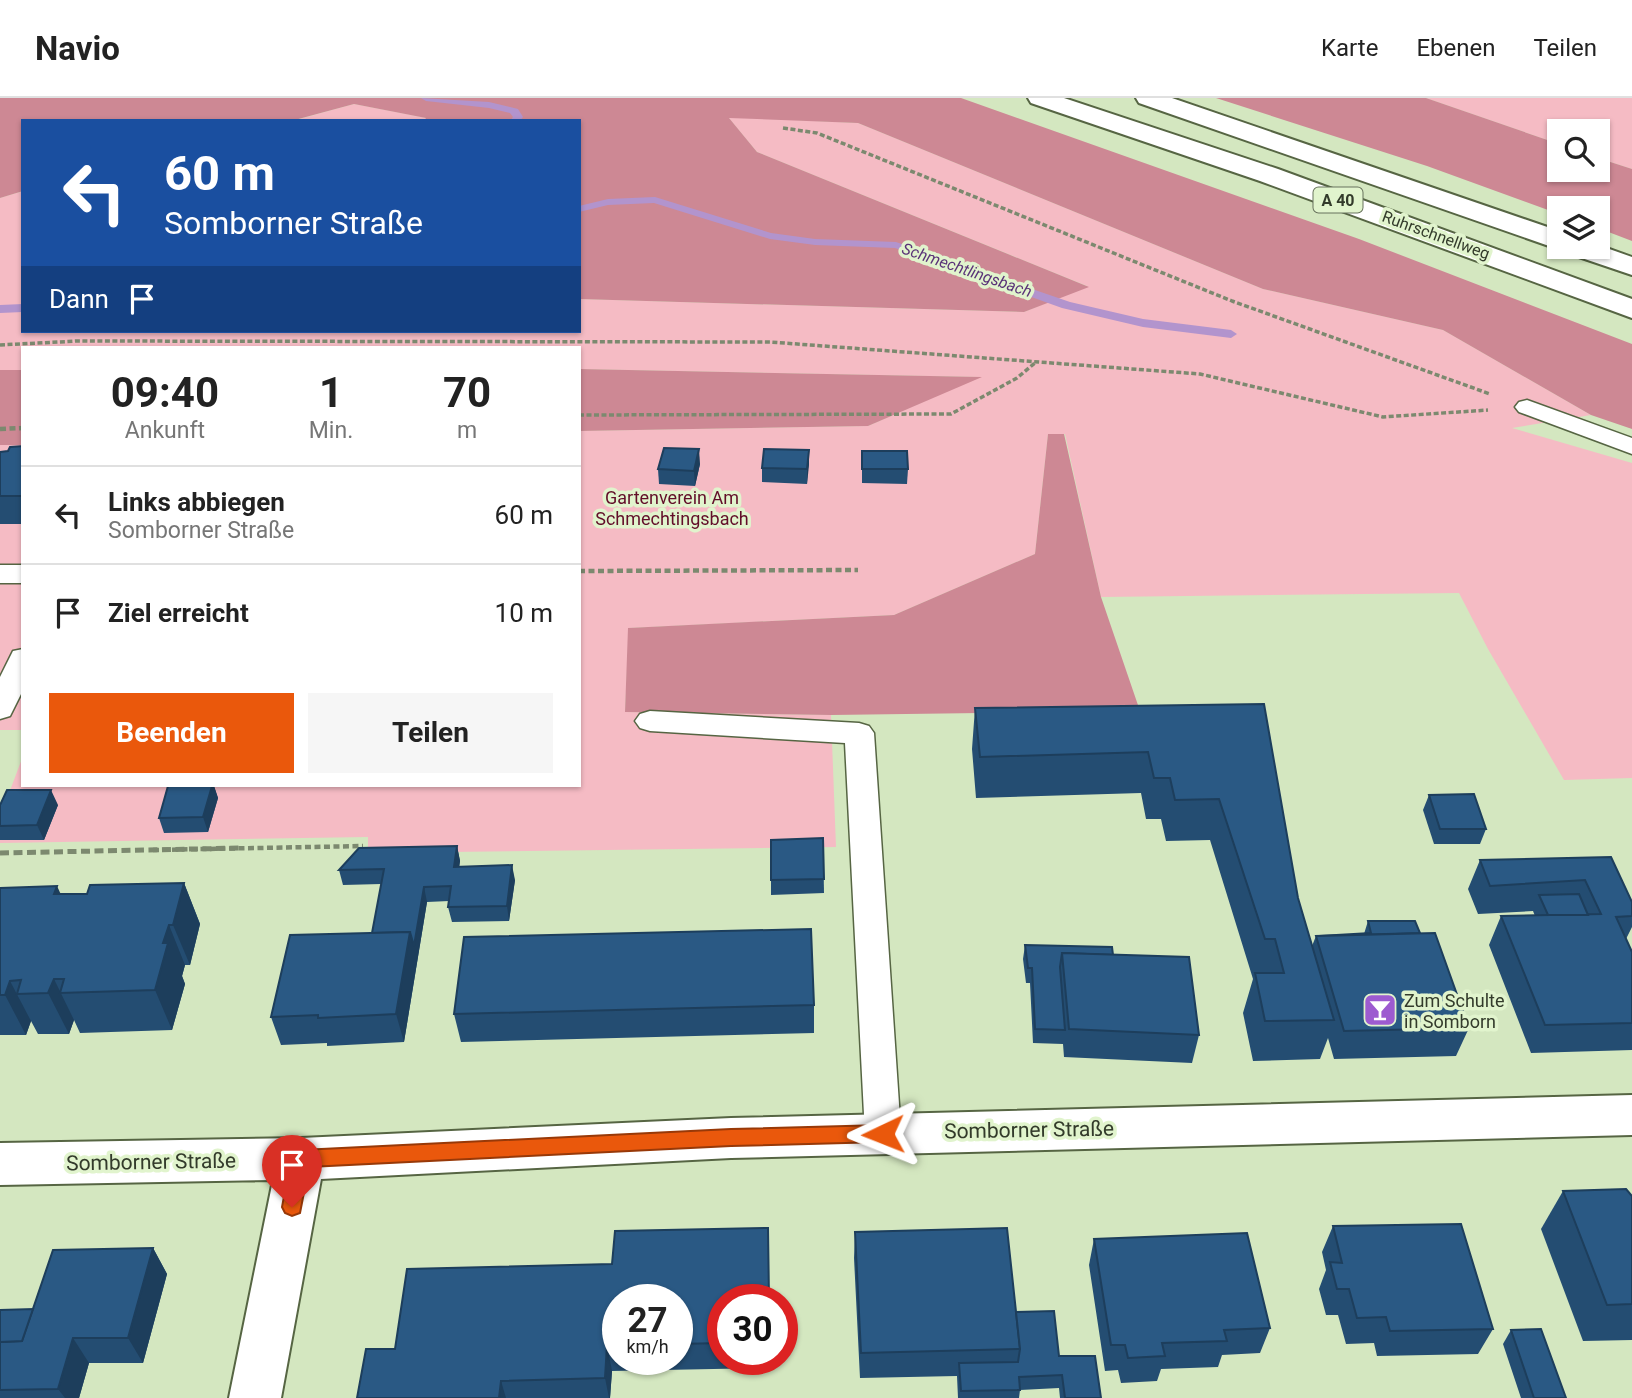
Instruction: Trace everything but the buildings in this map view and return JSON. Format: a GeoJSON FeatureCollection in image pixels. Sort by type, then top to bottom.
{"type":"FeatureCollection","features":[{"type":"Feature","properties":{"kind":"main road","name":"Ruhrschnellweg"},"geometry":{"type":"LineString","coordinates":[[1040,98],[1269,175],[1632,309]]}},
{"type":"Feature","properties":{"kind":"main road","name":"Ruhrschnellweg"},"geometry":{"type":"LineString","coordinates":[[1147,98],[1547,236]]}},
{"type":"Feature","properties":{"kind":"main road"},"geometry":{"type":"LineString","coordinates":[[1610,259],[1632,267]]}},
{"type":"Feature","properties":{"kind":"main road","name":"Somborner Straße"},"geometry":{"type":"LineString","coordinates":[[0,1164],[301,1159],[731,1138],[1632,1115]]}},
{"type":"Feature","properties":{"kind":"main road"},"geometry":{"type":"LineString","coordinates":[[255,1398],[301,1159]]}},
{"type":"Feature","properties":{"kind":"lane"},"geometry":{"type":"LineString","coordinates":[[1527,407],[1632,447]]}},
{"type":"Feature","properties":{"kind":"lane"},"geometry":{"type":"LineString","coordinates":[[0,574],[21,574]]}},
{"type":"Feature","properties":{"kind":"lane"},"geometry":{"type":"LineString","coordinates":[[0,709],[21,662]]}},
{"type":"Feature","properties":{"kind":"lane"},"geometry":{"type":"LineString","coordinates":[[650,721],[859,733],[883,1134]]}},
{"type":"Feature","properties":{"kind":"path"},"geometry":{"type":"LineString","coordinates":[[783,128],[817,133],[1232,301],[1369,353],[1527,407]]}},
{"type":"Feature","properties":{"kind":"path"},"geometry":{"type":"LineString","coordinates":[[0,345],[77,341],[770,342],[1200,374],[1383,417],[1527,407]]}},
{"type":"Feature","properties":{"kind":"path"},"geometry":{"type":"LineString","coordinates":[[581,415],[951,414],[1017,379],[1036,362]]}},
{"type":"Feature","properties":{"kind":"path"},"geometry":{"type":"LineString","coordinates":[[0,429],[21,428]]}},
{"type":"Feature","properties":{"kind":"path"},"geometry":{"type":"LineString","coordinates":[[581,571],[858,570]]}},
{"type":"Feature","properties":{"kind":"path"},"geometry":{"type":"LineString","coordinates":[[0,853],[363,846]]}},
{"type":"Feature","properties":{"kind":"green space"},"geometry":{"type":"Polygon","coordinates":[[[1426,98],[1632,98],[1632,169],[1610,162],[1610,119],[1547,119],[1547,140],[1426,98]]]}},
{"type":"Feature","properties":{"kind":"green space"},"geometry":{"type":"Polygon","coordinates":[[[354,104],[427,118],[426,119],[299,119],[354,104]]]}},
{"type":"Feature","properties":{"kind":"green space","name":"Gartenverein Am Schmechtingsbach"},"geometry":{"type":"Polygon","coordinates":[[[728,117],[858,123],[1263,289],[1443,330],[1591,415],[1512,428],[1632,463],[1632,778],[1564,780],[1488,649],[1459,593],[1101,597],[1065,434],[1048,434],[1035,554],[894,615],[629,628],[625,712],[831,715],[836,847],[368,853],[368,837],[0,843],[0,817],[21,761],[21,787],[581,787],[581,431],[868,426],[979,377],[581,369],[581,346],[21,346],[21,370],[0,370],[0,198],[21,192],[21,333],[581,333],[581,299],[1024,312],[1087,286],[757,152],[728,117]]]}},
{"type":"Feature","properties":{"kind":"green space"},"geometry":{"type":"Polygon","coordinates":[[[0,445],[21,445],[21,730],[0,730],[0,445]]]}},
{"type":"Feature","properties":{"kind":"shaded area"},"geometry":{"type":"Polygon","coordinates":[[[0,98],[961,98],[1359,239],[1632,344],[1632,429],[1591,415],[1443,330],[1263,289],[858,123],[729,118],[757,152],[1089,287],[1024,312],[581,299],[581,119],[425,119],[354,104],[298,119],[21,119],[21,192],[0,198],[0,98]]]}},
{"type":"Feature","properties":{"kind":"shaded area"},"geometry":{"type":"Polygon","coordinates":[[[1216,98],[1426,98],[1547,140],[1547,182],[1610,182],[1610,162],[1632,169],[1632,241],[1610,233],[1610,196],[1547,196],[1547,210],[1427,166],[1216,98]]]}},
{"type":"Feature","properties":{"kind":"shaded area"},"geometry":{"type":"Polygon","coordinates":[[[581,369],[982,377],[868,426],[581,431],[581,369]]]}},
{"type":"Feature","properties":{"kind":"shaded area"},"geometry":{"type":"Polygon","coordinates":[[[0,370],[21,370],[21,445],[0,445],[0,370]]]}},
{"type":"Feature","properties":{"kind":"shaded area"},"geometry":{"type":"Polygon","coordinates":[[[1048,434],[1064,434],[1101,597],[1140,711],[831,715],[625,712],[628,628],[894,615],[1035,554],[1048,434]]]}},
{"type":"Feature","properties":{"kind":"waterway"},"geometry":{"type":"LineString","coordinates":[[426,98],[489,105],[514,111],[516,119]]}},
{"type":"Feature","properties":{"kind":"waterway","name":"Schmechtlingsbach"},"geometry":{"type":"LineString","coordinates":[[581,209],[608,202],[655,200],[770,236],[815,242],[896,245],[1066,305],[1143,323],[1231,334]]}},
{"type":"Feature","properties":{"kind":"waterway","name":"Schmechtlingsbach"},"geometry":{"type":"LineString","coordinates":[[0,309],[21,308]]}},
{"type":"Feature","properties":{"kind":"place","name":"Zum Schulte in Somborn"},"geometry":{"type":"Point","coordinates":[1380,1010]}},
{"type":"Feature","properties":{"kind":"route"},"geometry":{"type":"LineString","coordinates":[[292,1207],[301,1159],[731,1138],[883,1134]]}}]}
